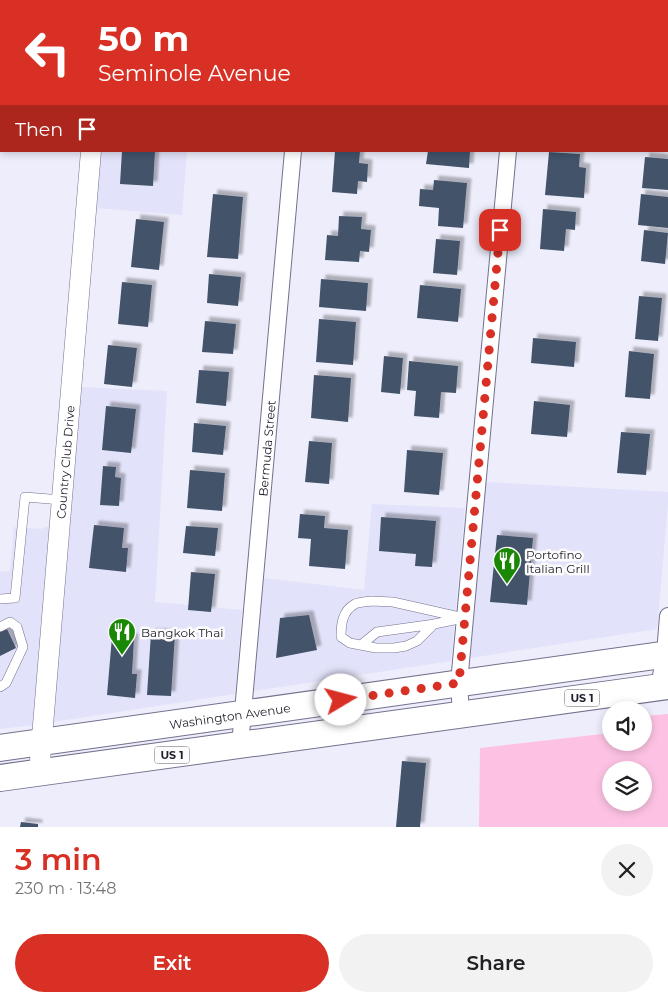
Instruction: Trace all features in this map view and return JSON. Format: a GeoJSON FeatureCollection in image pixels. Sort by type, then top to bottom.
{"type":"FeatureCollection","features":[{"type":"Feature","properties":{"kind":"main road","name":"Washington Avenue"},"geometry":{"type":"LineString","coordinates":[[0,748],[666,654]]}},
{"type":"Feature","properties":{"kind":"main road","name":"US 1"},"geometry":{"type":"LineString","coordinates":[[0,778],[663,687]]}},
{"type":"Feature","properties":{"kind":"street","name":"Country Club Drive"},"geometry":{"type":"LineString","coordinates":[[39,773],[91,152]]}},
{"type":"Feature","properties":{"kind":"street","name":"Bermuda Street"},"geometry":{"type":"LineString","coordinates":[[240,745],[293,152]]}},
{"type":"Feature","properties":{"kind":"street"},"geometry":{"type":"LineString","coordinates":[[461,714],[459,683],[464,618],[508,152]]}},
{"type":"Feature","properties":{"kind":"street"},"geometry":{"type":"LineString","coordinates":[[663,687],[668,616]]}},
{"type":"Feature","properties":{"kind":"lane"},"geometry":{"type":"LineString","coordinates":[[0,599],[15,598],[25,497],[63,500]]}},
{"type":"Feature","properties":{"kind":"lane"},"geometry":{"type":"LineString","coordinates":[[435,624],[417,641],[406,646],[394,648],[361,646],[350,643],[341,637],[341,624],[346,613],[355,603],[371,601],[393,602],[464,618]]}},
{"type":"Feature","properties":{"kind":"lane"},"geometry":{"type":"LineString","coordinates":[[361,646],[377,632],[464,618]]}},
{"type":"Feature","properties":{"kind":"lane"},"geometry":{"type":"LineString","coordinates":[[0,626],[10,622],[17,627],[23,647],[6,682],[0,687]]}},
{"type":"Feature","properties":{"kind":"shaded area"},"geometry":{"type":"Polygon","coordinates":[[[101,152],[187,152],[182,215],[96,208],[101,152]]]}},
{"type":"Feature","properties":{"kind":"shaded area"},"geometry":{"type":"Polygon","coordinates":[[[82,387],[167,391],[155,602],[242,610],[235,694],[53,722],[82,387]]]}},
{"type":"Feature","properties":{"kind":"shaded area"},"geometry":{"type":"Polygon","coordinates":[[[486,482],[668,492],[657,629],[470,658],[486,482]]]}},
{"type":"Feature","properties":{"kind":"shaded area"},"geometry":{"type":"Polygon","coordinates":[[[372,504],[465,508],[451,661],[254,691],[264,578],[364,590],[372,504]]]}},
{"type":"Feature","properties":{"kind":"shaded area"},"geometry":{"type":"Polygon","coordinates":[[[50,522],[33,725],[0,729],[0,572],[10,571],[14,527],[41,529],[48,526],[50,522]]]}},
{"type":"Feature","properties":{"kind":"shaded area"},"geometry":{"type":"Polygon","coordinates":[[[668,714],[668,827],[479,827],[480,748],[602,734],[602,751],[652,751],[652,715],[668,714]]]}},
{"type":"Feature","properties":{"kind":"building"},"geometry":{"type":"Polygon","coordinates":[[[122,152],[155,152],[153,186],[120,184],[122,152]]]}},
{"type":"Feature","properties":{"kind":"building"},"geometry":{"type":"Polygon","coordinates":[[[335,152],[360,152],[359,163],[368,164],[367,182],[358,181],[357,194],[332,192],[335,152]]]}},
{"type":"Feature","properties":{"kind":"building"},"geometry":{"type":"Polygon","coordinates":[[[428,152],[470,152],[469,168],[426,164],[428,152]]]}},
{"type":"Feature","properties":{"kind":"building"},"geometry":{"type":"Polygon","coordinates":[[[549,152],[580,154],[579,167],[586,168],[584,198],[545,195],[549,152]]]}},
{"type":"Feature","properties":{"kind":"building"},"geometry":{"type":"Polygon","coordinates":[[[645,157],[668,159],[668,190],[642,188],[645,157]]]}},
{"type":"Feature","properties":{"kind":"building"},"geometry":{"type":"Polygon","coordinates":[[[434,180],[467,183],[463,228],[438,226],[439,208],[419,206],[420,189],[433,190],[434,180]]]}},
{"type":"Feature","properties":{"kind":"building"},"geometry":{"type":"Polygon","coordinates":[[[213,194],[243,197],[238,259],[207,257],[213,194]]]}},
{"type":"Feature","properties":{"kind":"building"},"geometry":{"type":"Polygon","coordinates":[[[641,194],[668,197],[668,228],[638,225],[641,194]]]}},
{"type":"Feature","properties":{"kind":"building"},"geometry":{"type":"Polygon","coordinates":[[[543,209],[576,212],[575,230],[566,229],[564,251],[540,249],[543,209]]]}},
{"type":"Feature","properties":{"kind":"building"},"geometry":{"type":"Polygon","coordinates":[[[339,216],[362,217],[361,229],[371,230],[369,252],[360,251],[359,262],[325,260],[327,235],[338,236],[339,216]]]}},
{"type":"Feature","properties":{"kind":"building"},"geometry":{"type":"Polygon","coordinates":[[[136,219],[164,222],[159,270],[131,267],[136,219]]]}},
{"type":"Feature","properties":{"kind":"building"},"geometry":{"type":"Polygon","coordinates":[[[644,230],[668,233],[665,264],[641,261],[644,230]]]}},
{"type":"Feature","properties":{"kind":"building"},"geometry":{"type":"Polygon","coordinates":[[[436,239],[460,241],[457,275],[433,273],[436,239]]]}},
{"type":"Feature","properties":{"kind":"building"},"geometry":{"type":"Polygon","coordinates":[[[209,274],[241,277],[238,306],[207,303],[209,274]]]}},
{"type":"Feature","properties":{"kind":"building"},"geometry":{"type":"Polygon","coordinates":[[[321,279],[368,283],[366,311],[319,307],[321,279]]]}},
{"type":"Feature","properties":{"kind":"building"},"geometry":{"type":"Polygon","coordinates":[[[122,282],[152,285],[148,327],[118,324],[122,282]]]}},
{"type":"Feature","properties":{"kind":"building"},"geometry":{"type":"Polygon","coordinates":[[[420,285],[461,289],[458,322],[417,318],[420,285]]]}},
{"type":"Feature","properties":{"kind":"building"},"geometry":{"type":"Polygon","coordinates":[[[639,296],[662,298],[658,341],[635,339],[639,296]]]}},
{"type":"Feature","properties":{"kind":"building"},"geometry":{"type":"Polygon","coordinates":[[[319,319],[356,322],[353,365],[316,362],[319,319]]]}},
{"type":"Feature","properties":{"kind":"building"},"geometry":{"type":"Polygon","coordinates":[[[205,321],[236,324],[233,354],[202,352],[205,321]]]}},
{"type":"Feature","properties":{"kind":"building"},"geometry":{"type":"Polygon","coordinates":[[[533,338],[576,342],[574,367],[531,363],[533,338]]]}},
{"type":"Feature","properties":{"kind":"building"},"geometry":{"type":"Polygon","coordinates":[[[108,345],[137,348],[132,387],[104,384],[108,345]]]}},
{"type":"Feature","properties":{"kind":"building"},"geometry":{"type":"Polygon","coordinates":[[[629,351],[654,354],[650,399],[625,397],[629,351]]]}},
{"type":"Feature","properties":{"kind":"building"},"geometry":{"type":"Polygon","coordinates":[[[384,356],[403,358],[400,394],[381,392],[384,356]]]}},
{"type":"Feature","properties":{"kind":"building"},"geometry":{"type":"Polygon","coordinates":[[[409,361],[458,366],[456,393],[441,392],[439,418],[414,416],[416,391],[407,390],[409,361]]]}},
{"type":"Feature","properties":{"kind":"building"},"geometry":{"type":"Polygon","coordinates":[[[199,370],[229,372],[226,406],[196,403],[199,370]]]}},
{"type":"Feature","properties":{"kind":"building"},"geometry":{"type":"Polygon","coordinates":[[[314,375],[351,378],[348,422],[311,418],[314,375]]]}},
{"type":"Feature","properties":{"kind":"building"},"geometry":{"type":"Polygon","coordinates":[[[534,401],[570,405],[567,437],[531,434],[534,401]]]}},
{"type":"Feature","properties":{"kind":"building"},"geometry":{"type":"Polygon","coordinates":[[[106,406],[136,409],[131,453],[102,450],[106,406]]]}},
{"type":"Feature","properties":{"kind":"building"},"geometry":{"type":"Polygon","coordinates":[[[194,423],[226,426],[223,455],[192,452],[194,423]]]}},
{"type":"Feature","properties":{"kind":"building"},"geometry":{"type":"Polygon","coordinates":[[[621,432],[650,434],[646,475],[617,473],[621,432]]]}},
{"type":"Feature","properties":{"kind":"building"},"geometry":{"type":"Polygon","coordinates":[[[309,441],[332,443],[329,484],[305,482],[309,441]]]}},
{"type":"Feature","properties":{"kind":"building"},"geometry":{"type":"Polygon","coordinates":[[[407,450],[443,453],[439,495],[404,492],[407,450]]]}},
{"type":"Feature","properties":{"kind":"building"},"geometry":{"type":"Polygon","coordinates":[[[103,466],[116,467],[115,477],[121,478],[119,506],[100,505],[103,466]]]}},
{"type":"Feature","properties":{"kind":"building"},"geometry":{"type":"Polygon","coordinates":[[[190,470],[225,473],[222,511],[187,508],[190,470]]]}},
{"type":"Feature","properties":{"kind":"building"},"geometry":{"type":"Polygon","coordinates":[[[300,514],[325,516],[324,528],[348,530],[345,569],[309,566],[311,539],[298,538],[300,514]]]}},
{"type":"Feature","properties":{"kind":"building"},"geometry":{"type":"Polygon","coordinates":[[[381,517],[436,521],[432,567],[415,566],[416,554],[379,551],[381,517]]]}},
{"type":"Feature","properties":{"kind":"building"},"geometry":{"type":"Polygon","coordinates":[[[94,525],[124,528],[122,548],[128,548],[126,572],[89,568],[94,525]]]}},
{"type":"Feature","properties":{"kind":"building"},"geometry":{"type":"Polygon","coordinates":[[[186,526],[218,528],[215,556],[183,553],[186,526]]]}},
{"type":"Feature","properties":{"kind":"building"},"geometry":{"type":"Polygon","coordinates":[[[497,535],[533,538],[527,605],[490,602],[497,535]]]}},
{"type":"Feature","properties":{"kind":"building"},"geometry":{"type":"Polygon","coordinates":[[[191,572],[215,574],[211,612],[188,610],[191,572]]]}},
{"type":"Feature","properties":{"kind":"building"},"geometry":{"type":"Polygon","coordinates":[[[309,615],[317,650],[276,658],[280,618],[309,615]]]}},
{"type":"Feature","properties":{"kind":"building"},"geometry":{"type":"Polygon","coordinates":[[[7,629],[16,648],[0,656],[0,632],[7,629]]]}},
{"type":"Feature","properties":{"kind":"building"},"geometry":{"type":"Polygon","coordinates":[[[151,633],[175,634],[171,696],[147,695],[151,633]]]}},
{"type":"Feature","properties":{"kind":"building","name":"Bangkok Thai"},"geometry":{"type":"Polygon","coordinates":[[[112,637],[134,638],[132,674],[137,674],[135,698],[107,695],[112,637]]]}},
{"type":"Feature","properties":{"kind":"building"},"geometry":{"type":"Polygon","coordinates":[[[402,761],[426,763],[420,827],[396,827],[402,761]]]}},
{"type":"Feature","properties":{"kind":"building"},"geometry":{"type":"Polygon","coordinates":[[[21,822],[38,824],[38,827],[20,827],[21,822]]]}},
{"type":"Feature","properties":{"kind":"place","name":"Portofino Italian Grill"},"geometry":{"type":"Point","coordinates":[507,585]}},
{"type":"Feature","properties":{"kind":"place","name":"Bangkok Thai"},"geometry":{"type":"Point","coordinates":[122,656]}},
{"type":"Feature","properties":{"kind":"route"},"geometry":{"type":"LineString","coordinates":[[341,700],[459,683],[500,230]]}}]}
